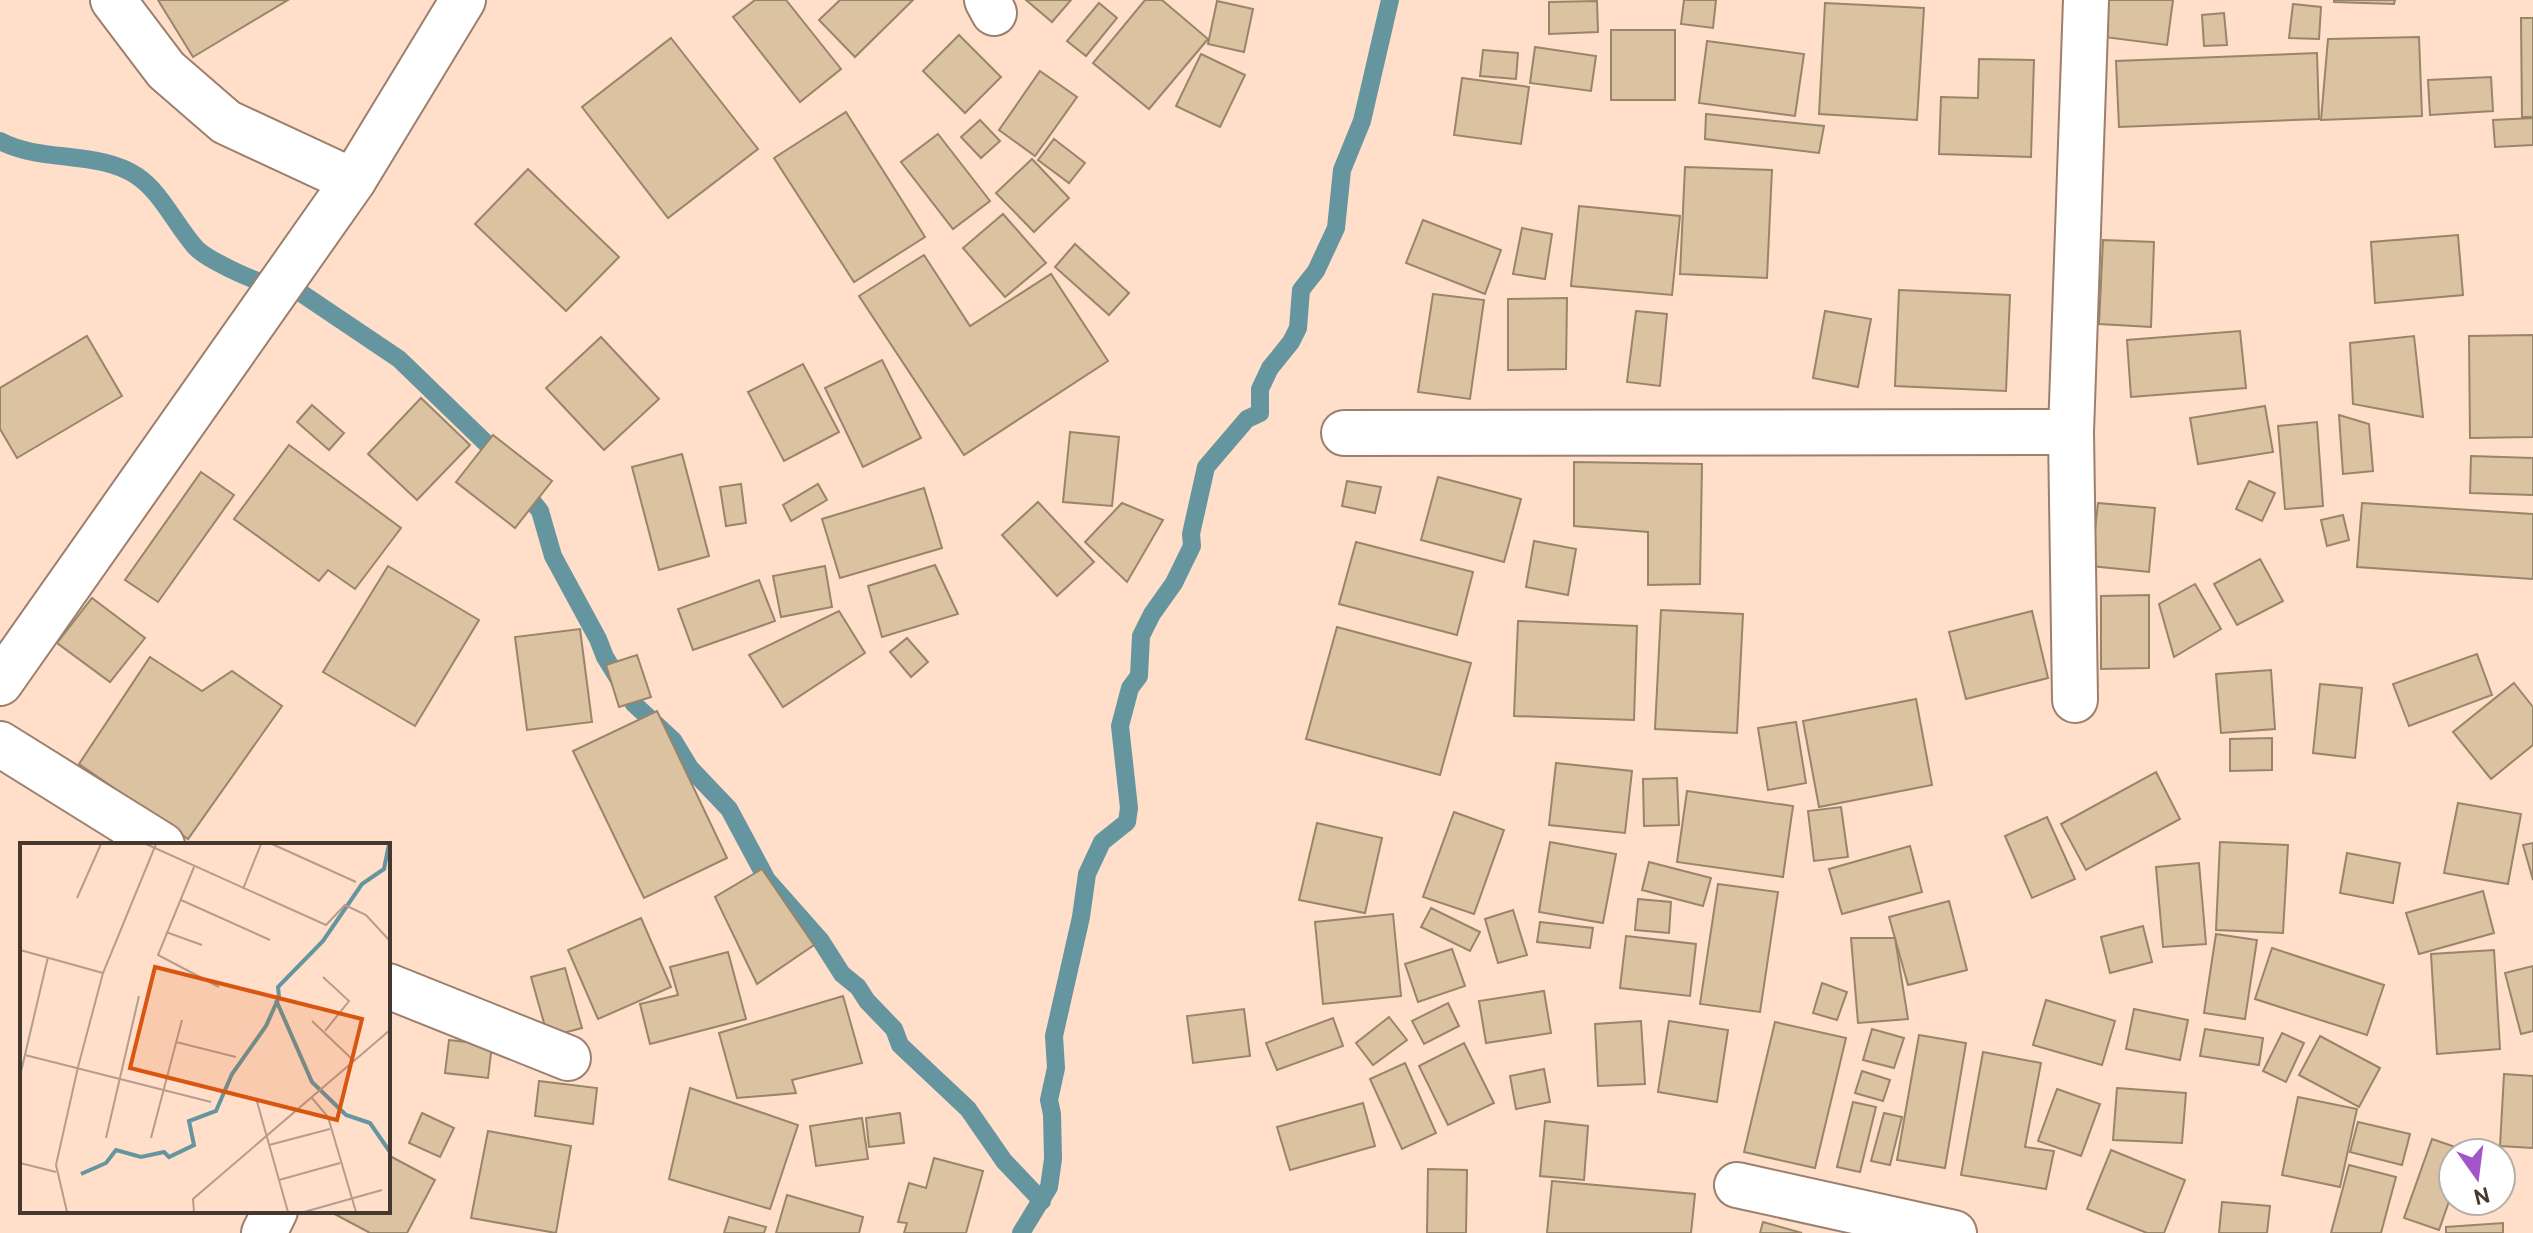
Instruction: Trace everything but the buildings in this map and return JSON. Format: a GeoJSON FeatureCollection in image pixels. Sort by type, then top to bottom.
{"type":"FeatureCollection","features":[{"type":"Feature","properties":{"kind":"street"},"geometry":{"type":"LineString","coordinates":[[113,0],[166,70],[226,122],[353,181]]}},
{"type":"Feature","properties":{"kind":"street"},"geometry":{"type":"LineString","coordinates":[[0,683],[353,181],[463,0]]}},
{"type":"Feature","properties":{"kind":"street"},"geometry":{"type":"LineString","coordinates":[[2075,700],[2071,432],[2086,0]]}},
{"type":"Feature","properties":{"kind":"street"},"geometry":{"type":"LineString","coordinates":[[1344,433],[2071,432]]}},
{"type":"Feature","properties":{"kind":"street"},"geometry":{"type":"LineString","coordinates":[[0,744],[159,843]]}},
{"type":"Feature","properties":{"kind":"street"},"geometry":{"type":"LineString","coordinates":[[390,987],[568,1058]]}},
{"type":"Feature","properties":{"kind":"street"},"geometry":{"type":"LineString","coordinates":[[1737,1185],[1954,1233]]}},
{"type":"Feature","properties":{"kind":"street"},"geometry":{"type":"LineString","coordinates":[[264,1233],[274,1213]]}},
{"type":"Feature","properties":{"kind":"waterway"},"geometry":{"type":"LineString","coordinates":[[1021,1233],[1049,1187],[1053,1159],[1049,1100],[1056,1068],[1054,1036],[1081,917],[1087,874],[1102,842],[1127,822],[1129,808],[1120,726],[1130,688],[1139,676],[1141,636],[1174,583],[1192,546],[1191,534],[1206,467],[1247,419],[1260,413],[1260,389],[1270,368],[1298,328],[1301,290],[1316,271],[1336,228],[1342,170],[1362,121],[1390,0]]}},
{"type":"Feature","properties":{"kind":"waterway"},"geometry":{"type":"LineString","coordinates":[[0,141],[33,152],[105,163],[137,176],[154,191],[202,253],[251,278],[298,291],[399,359],[500,460]]}},
{"type":"Feature","properties":{"kind":"waterway"},"geometry":{"type":"LineString","coordinates":[[521,487],[540,511],[553,556],[605,657],[634,704],[673,740],[690,768],[729,809],[767,880],[821,941],[842,974],[858,987],[894,1029],[900,1045],[968,1109],[1004,1161],[1042,1201]]}}]}
